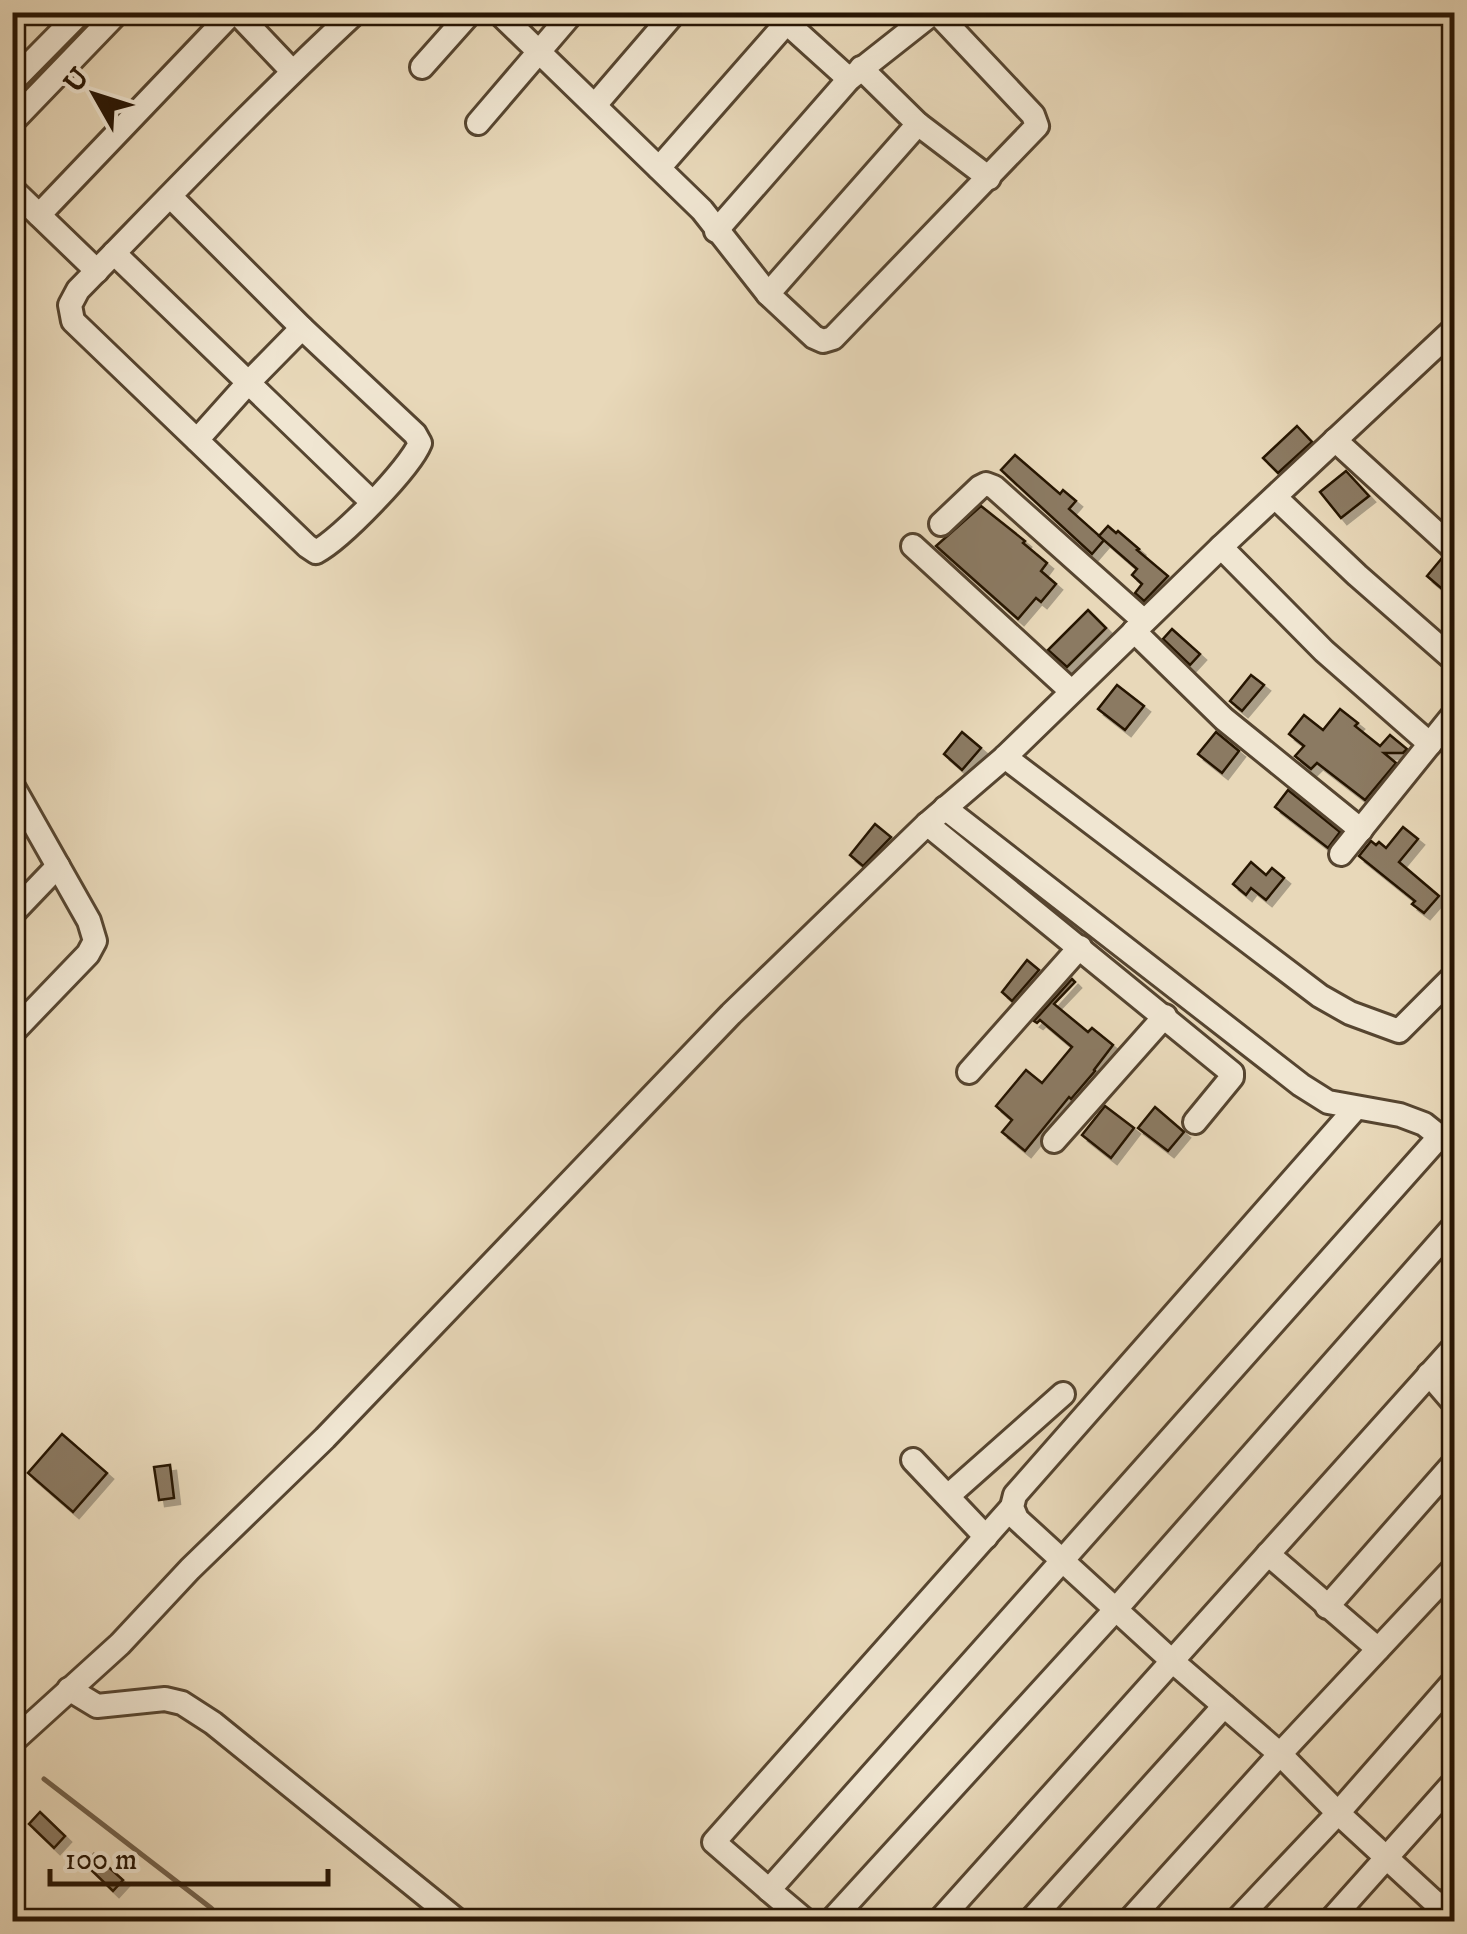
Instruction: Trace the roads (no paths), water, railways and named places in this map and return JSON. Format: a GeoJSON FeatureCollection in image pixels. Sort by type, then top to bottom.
{"type":"FeatureCollection","features":[{"type":"Feature","properties":{"kind":"street"},"geometry":{"type":"LineString","coordinates":[[12,82],[82,12]]}},
{"type":"Feature","properties":{"kind":"street"},"geometry":{"type":"LineString","coordinates":[[12,122],[118,12]]}},
{"type":"Feature","properties":{"kind":"street"},"geometry":{"type":"LineString","coordinates":[[40,215],[234,12],[292,71]]}},
{"type":"Feature","properties":{"kind":"street"},"geometry":{"type":"LineString","coordinates":[[170,196],[420,443],[416,453],[372,502],[316,552],[73,321],[70,305],[96,271],[292,71],[356,12]]}},
{"type":"Feature","properties":{"kind":"street"},"geometry":{"type":"LineString","coordinates":[[422,67],[471,12]]}},
{"type":"Feature","properties":{"kind":"street"},"geometry":{"type":"LineString","coordinates":[[498,12],[702,210],[716,231],[768,294],[823,341],[833,338],[1037,126],[1033,116],[935,12],[855,73],[716,231]]}},
{"type":"Feature","properties":{"kind":"street"},"geometry":{"type":"LineString","coordinates":[[478,124],[573,12]]}},
{"type":"Feature","properties":{"kind":"street"},"geometry":{"type":"LineString","coordinates":[[595,106],[675,12]]}},
{"type":"Feature","properties":{"kind":"street"},"geometry":{"type":"LineString","coordinates":[[659,168],[786,16],[989,178]]}},
{"type":"Feature","properties":{"kind":"street"},"geometry":{"type":"LineString","coordinates":[[768,294],[918,124]]}},
{"type":"Feature","properties":{"kind":"street"},"geometry":{"type":"LineString","coordinates":[[12,189],[96,271]]}},
{"type":"Feature","properties":{"kind":"street"},"geometry":{"type":"LineString","coordinates":[[114,253],[372,502]]}},
{"type":"Feature","properties":{"kind":"street"},"geometry":{"type":"LineString","coordinates":[[198,440],[302,328]]}},
{"type":"Feature","properties":{"kind":"street"},"geometry":{"type":"LineString","coordinates":[[12,1742],[120,1644],[190,1569],[325,1438],[731,1014],[1454,329]]}},
{"type":"Feature","properties":{"kind":"street"},"geometry":{"type":"LineString","coordinates":[[1335,440],[1454,549]]}},
{"type":"Feature","properties":{"kind":"street"},"geometry":{"type":"LineString","coordinates":[[941,524],[980,487],[994,487],[1139,626],[1224,719],[1361,830]]}},
{"type":"Feature","properties":{"kind":"street"},"geometry":{"type":"LineString","coordinates":[[1276,497],[1454,660]]}},
{"type":"Feature","properties":{"kind":"street"},"geometry":{"type":"LineString","coordinates":[[913,546],[1071,691]]}},
{"type":"Feature","properties":{"kind":"street"},"geometry":{"type":"LineString","coordinates":[[1221,547],[1324,652],[1430,744]]}},
{"type":"Feature","properties":{"kind":"street"},"geometry":{"type":"LineString","coordinates":[[1341,854],[1454,714]]}},
{"type":"Feature","properties":{"kind":"street"},"geometry":{"type":"LineString","coordinates":[[1006,757],[1320,996],[1350,1013],[1400,1032],[1453,981]]}},
{"type":"Feature","properties":{"kind":"street"},"geometry":{"type":"LineString","coordinates":[[12,1033],[88,954],[95,941],[90,922],[14,792]]}},
{"type":"Feature","properties":{"kind":"street"},"geometry":{"type":"LineString","coordinates":[[768,1890],[1062,1560],[1447,1142],[1424,1124],[1400,1115],[1328,1102],[1301,1086],[946,808]]}},
{"type":"Feature","properties":{"kind":"street"},"geometry":{"type":"LineString","coordinates":[[928,824],[1232,1073],[1195,1122]]}},
{"type":"Feature","properties":{"kind":"street"},"geometry":{"type":"LineString","coordinates":[[12,914],[58,866]]}},
{"type":"Feature","properties":{"kind":"street"},"geometry":{"type":"LineString","coordinates":[[970,1072],[1080,947]]}},
{"type":"Feature","properties":{"kind":"street"},"geometry":{"type":"LineString","coordinates":[[1054,1141],[1165,1016]]}},
{"type":"Feature","properties":{"kind":"street"},"geometry":{"type":"LineString","coordinates":[[807,1922],[714,1842],[986,1537],[1012,1507],[1015,1495],[1355,1108]]}},
{"type":"Feature","properties":{"kind":"street"},"geometry":{"type":"LineString","coordinates":[[830,1922],[1116,1610],[1454,1226]]}},
{"type":"Feature","properties":{"kind":"street"},"geometry":{"type":"LineString","coordinates":[[938,1922],[1454,1347]]}},
{"type":"Feature","properties":{"kind":"street"},"geometry":{"type":"LineString","coordinates":[[1429,1374],[1454,1403]]}},
{"type":"Feature","properties":{"kind":"street"},"geometry":{"type":"LineString","coordinates":[[948,1496],[1063,1394]]}},
{"type":"Feature","properties":{"kind":"street"},"geometry":{"type":"LineString","coordinates":[[913,1460],[986,1537]]}},
{"type":"Feature","properties":{"kind":"street"},"geometry":{"type":"LineString","coordinates":[[1327,1607],[1454,1463]]}},
{"type":"Feature","properties":{"kind":"street"},"geometry":{"type":"LineString","coordinates":[[1012,1507],[1018,1519],[1280,1754],[1445,1911]]}},
{"type":"Feature","properties":{"kind":"street"},"geometry":{"type":"LineString","coordinates":[[1268,1554],[1378,1650]]}},
{"type":"Feature","properties":{"kind":"street"},"geometry":{"type":"LineString","coordinates":[[1128,1922],[1454,1568]]}},
{"type":"Feature","properties":{"kind":"street"},"geometry":{"type":"LineString","coordinates":[[1235,1922],[1454,1681]]}},
{"type":"Feature","properties":{"kind":"street"},"geometry":{"type":"LineString","coordinates":[[68,1689],[97,1706],[165,1699],[182,1703],[460,1922]]}},
{"type":"Feature","properties":{"kind":"street"},"geometry":{"type":"LineString","coordinates":[[1029,1922],[1224,1706]]}},
{"type":"Feature","properties":{"kind":"street"},"geometry":{"type":"LineString","coordinates":[[1329,1922],[1454,1782]]}},
{"type":"Feature","properties":{"kind":"waterway"},"geometry":{"type":"LineString","coordinates":[[44,1779],[224,1922]]}}]}
